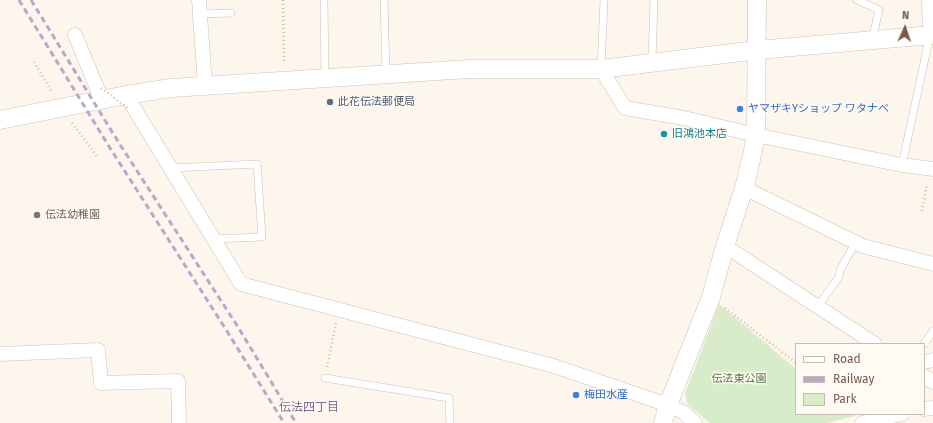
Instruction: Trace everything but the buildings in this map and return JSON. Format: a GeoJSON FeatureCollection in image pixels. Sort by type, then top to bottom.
{"type":"FeatureCollection","features":[{"type":"Feature","properties":{"kind":"street"},"geometry":{"type":"LineString","coordinates":[[199,0],[205,86]]}},
{"type":"Feature","properties":{"kind":"street"},"geometry":{"type":"LineString","coordinates":[[663,423],[668,405],[711,297],[751,160],[756,135],[758,0]]}},
{"type":"Feature","properties":{"kind":"street"},"geometry":{"type":"LineString","coordinates":[[0,120],[101,94],[128,102],[171,88],[284,80],[469,69],[601,69],[757,50],[932,35],[929,0]]}},
{"type":"Feature","properties":{"kind":"street"},"geometry":{"type":"LineString","coordinates":[[75,35],[101,94]]}},
{"type":"Feature","properties":{"kind":"street"},"geometry":{"type":"LineString","coordinates":[[601,69],[625,108],[684,118],[756,135],[902,165],[932,169]]}},
{"type":"Feature","properties":{"kind":"street"},"geometry":{"type":"LineString","coordinates":[[128,102],[241,284],[554,366],[668,405],[683,412],[695,423]]}},
{"type":"Feature","properties":{"kind":"street"},"geometry":{"type":"LineString","coordinates":[[744,188],[863,246],[933,264]]}},
{"type":"Feature","properties":{"kind":"street"},"geometry":{"type":"LineString","coordinates":[[725,246],[874,343]]}},
{"type":"Feature","properties":{"kind":"street"},"geometry":{"type":"LineString","coordinates":[[0,354],[98,350],[101,383],[178,381],[179,423]]}},
{"type":"Feature","properties":{"kind":"street"},"geometry":{"type":"LineString","coordinates":[[871,422],[898,415]]}},
{"type":"Feature","properties":{"kind":"lane"},"geometry":{"type":"LineString","coordinates":[[324,0],[325,78]]}},
{"type":"Feature","properties":{"kind":"lane"},"geometry":{"type":"LineString","coordinates":[[384,0],[386,74]]}},
{"type":"Feature","properties":{"kind":"lane"},"geometry":{"type":"LineString","coordinates":[[601,69],[604,0]]}},
{"type":"Feature","properties":{"kind":"lane"},"geometry":{"type":"LineString","coordinates":[[652,63],[654,0]]}},
{"type":"Feature","properties":{"kind":"lane"},"geometry":{"type":"LineString","coordinates":[[857,0],[879,10],[872,41]]}},
{"type":"Feature","properties":{"kind":"lane"},"geometry":{"type":"LineString","coordinates":[[200,14],[231,13]]}},
{"type":"Feature","properties":{"kind":"lane"},"geometry":{"type":"LineString","coordinates":[[902,165],[932,35]]}},
{"type":"Feature","properties":{"kind":"lane"},"geometry":{"type":"LineString","coordinates":[[170,168],[256,164],[262,237],[214,239]]}},
{"type":"Feature","properties":{"kind":"lane"},"geometry":{"type":"LineString","coordinates":[[818,306],[839,277],[840,270],[856,242]]}},
{"type":"Feature","properties":{"kind":"lane"},"geometry":{"type":"LineString","coordinates":[[925,343],[933,331]]}},
{"type":"Feature","properties":{"kind":"lane"},"geometry":{"type":"LineString","coordinates":[[324,378],[449,398],[450,423]]}},
{"type":"Feature","properties":{"kind":"path"},"geometry":{"type":"LineString","coordinates":[[283,0],[284,80]]}},
{"type":"Feature","properties":{"kind":"path"},"geometry":{"type":"LineString","coordinates":[[101,94],[128,102]]}},
{"type":"Feature","properties":{"kind":"path"},"geometry":{"type":"LineString","coordinates":[[922,211],[932,169]]}},
{"type":"Feature","properties":{"kind":"path"},"geometry":{"type":"LineString","coordinates":[[711,297],[795,362]]}},
{"type":"Feature","properties":{"kind":"path"},"geometry":{"type":"LineString","coordinates":[[324,378],[340,309]]}},
{"type":"Feature","properties":{"kind":"green space","name":"伝法東公園"},"geometry":{"type":"Polygon","coordinates":[[[719,304],[795,368],[795,415],[855,416],[827,423],[710,423],[688,405],[685,394],[719,304]]]}},
{"type":"Feature","properties":{"kind":"railway"},"geometry":{"type":"LineString","coordinates":[[19,0],[110,148],[284,423]]}},
{"type":"Feature","properties":{"kind":"railway"},"geometry":{"type":"LineString","coordinates":[[31,0],[119,143],[238,327],[296,423]]}},
{"type":"Feature","properties":{"kind":"place","name":"此花伝法郵便局"},"geometry":{"type":"Point","coordinates":[330,102]}},
{"type":"Feature","properties":{"kind":"place","name":"ヤマザキYショップ ワタナベ"},"geometry":{"type":"Point","coordinates":[740,109]}},
{"type":"Feature","properties":{"kind":"place","name":"旧鴻池本店"},"geometry":{"type":"Point","coordinates":[664,134]}},
{"type":"Feature","properties":{"kind":"place","name":"伝法幼稚園"},"geometry":{"type":"Point","coordinates":[37,215]}},
{"type":"Feature","properties":{"kind":"place","name":"梅田水産"},"geometry":{"type":"Point","coordinates":[576,395]}},
{"type":"Feature","properties":{"kind":"district","name":"伝法四丁目"},"geometry":{"type":"Point","coordinates":[309,408]}}]}
